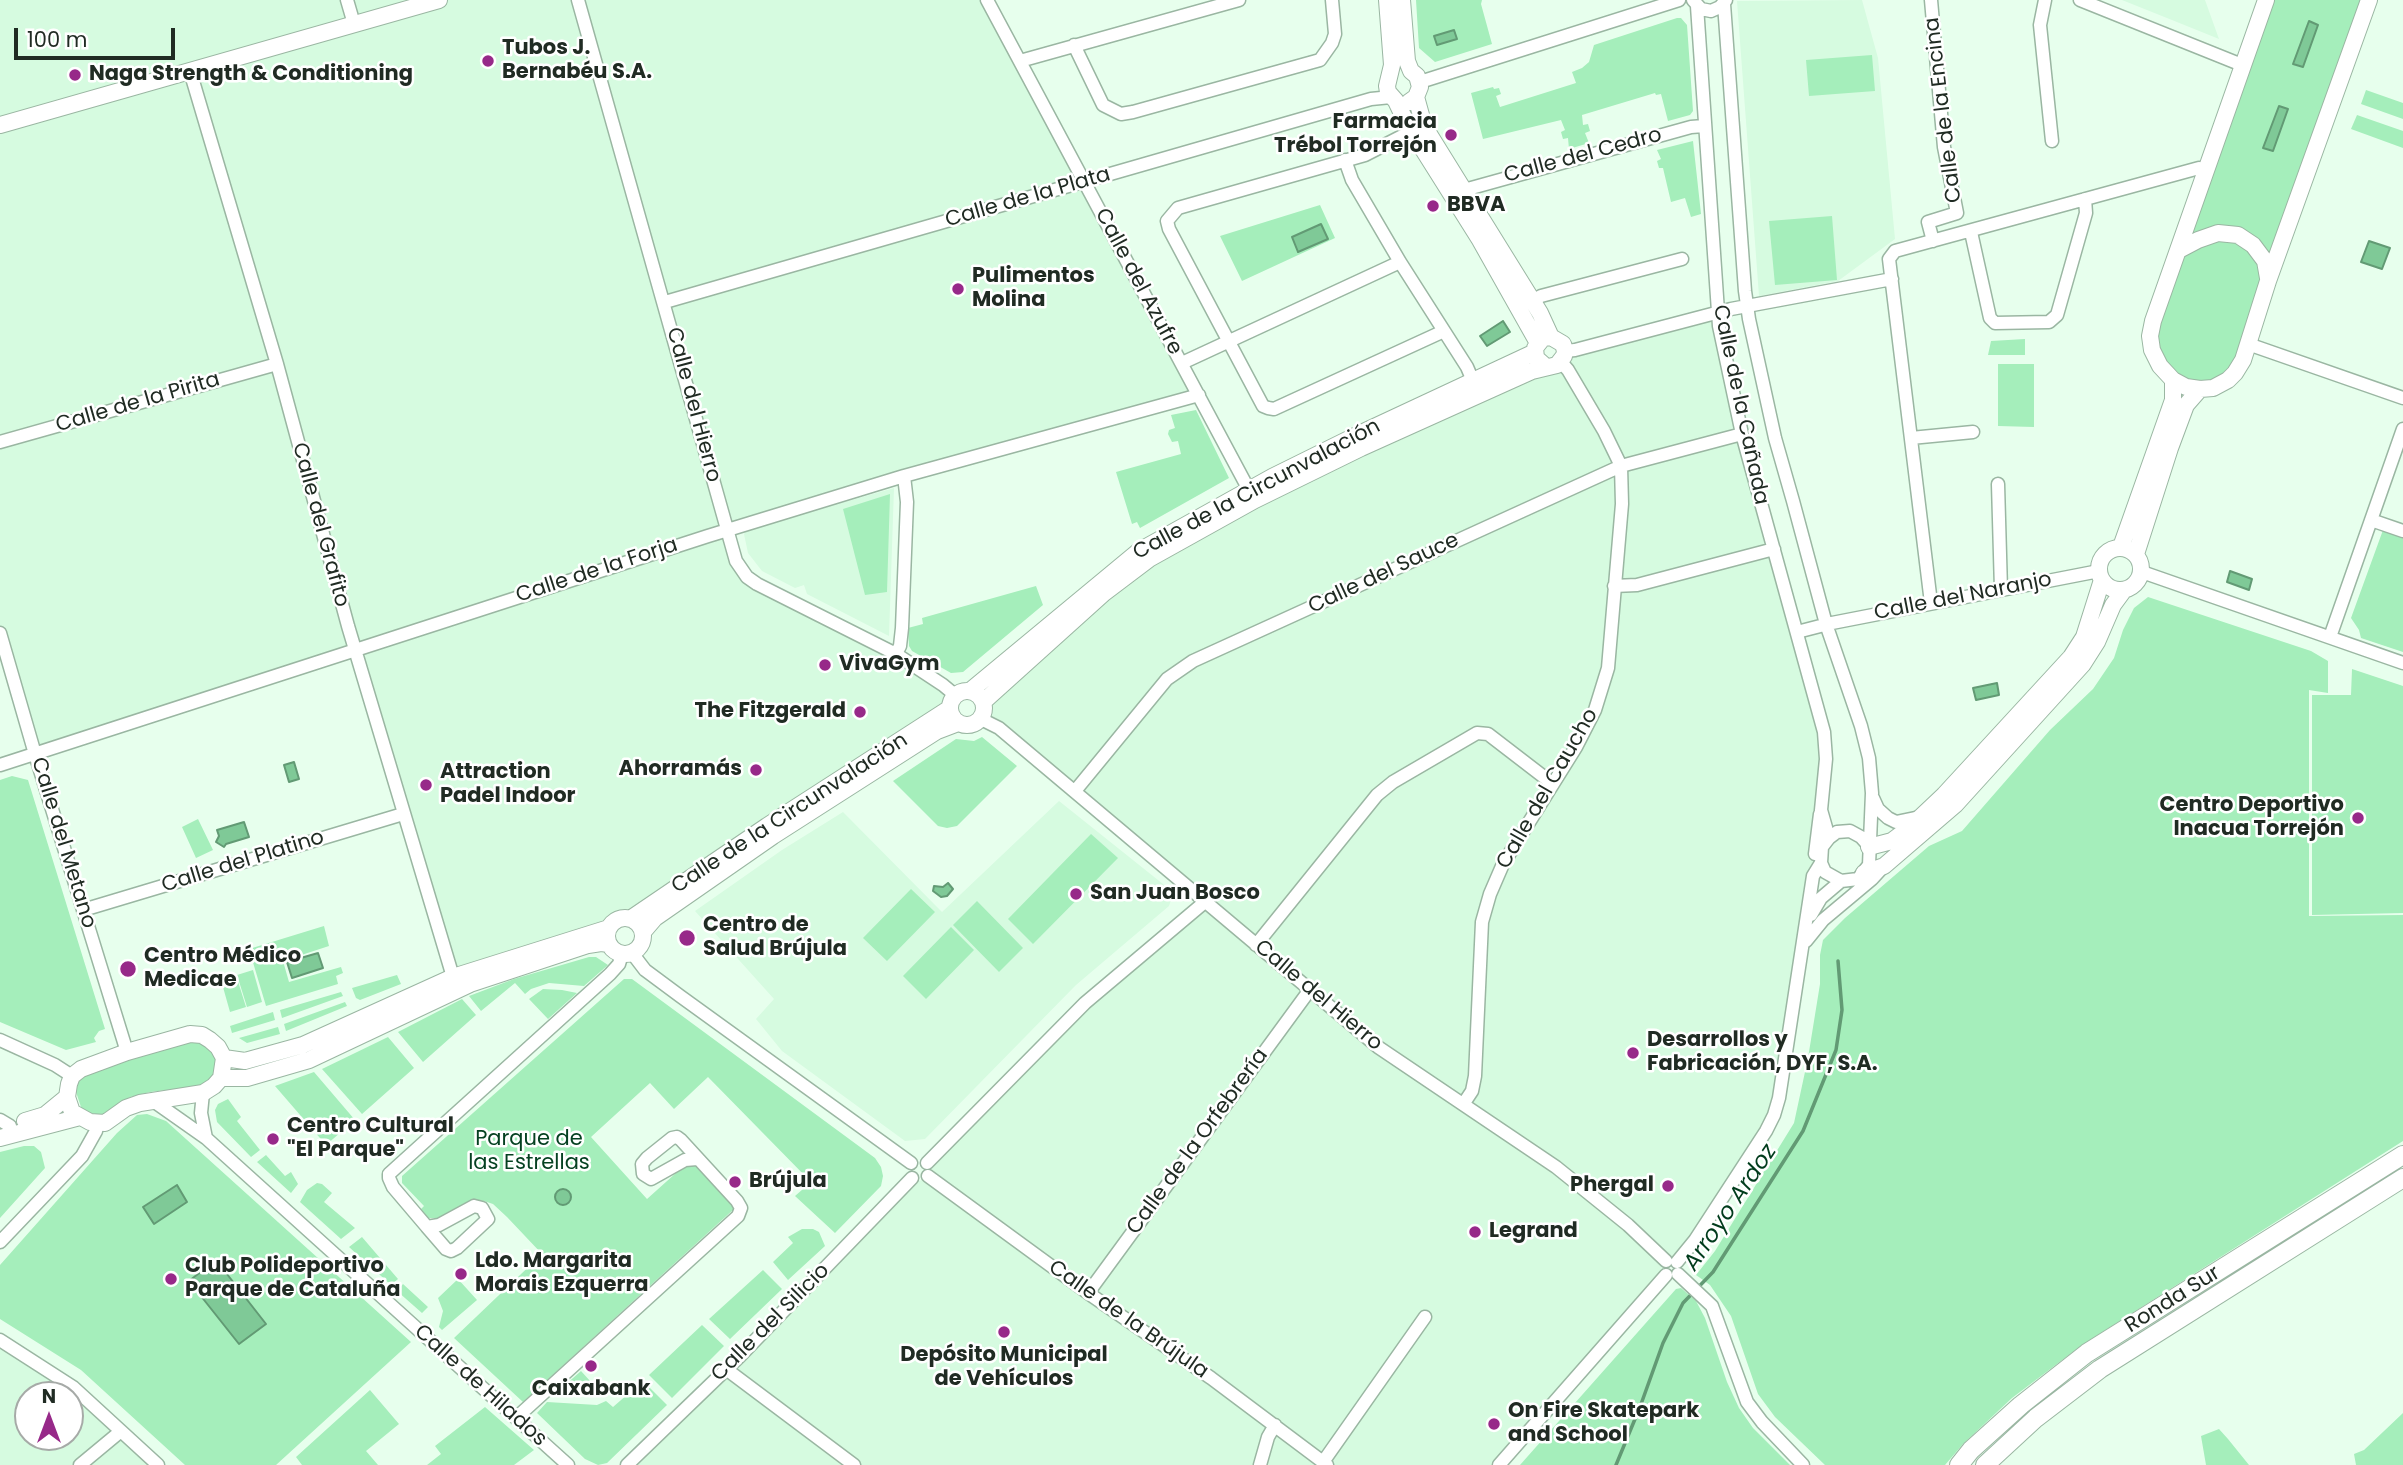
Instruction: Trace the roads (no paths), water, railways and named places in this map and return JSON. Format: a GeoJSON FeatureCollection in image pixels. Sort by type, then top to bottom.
{"type":"FeatureCollection","features":[{"type":"Feature","properties":{"kind":"main road","name":"Ronda Sur"},"geometry":{"type":"LineString","coordinates":[[1959,1465],[2021,1405],[2087,1353],[2403,1155]]}},
{"type":"Feature","properties":{"kind":"main road","name":"Ronda Sur"},"geometry":{"type":"LineString","coordinates":[[1985,1465],[2036,1418],[2100,1369],[2403,1178]]}},
{"type":"Feature","properties":{"kind":"street"},"geometry":{"type":"LineString","coordinates":[[347,0],[354,24]]}},
{"type":"Feature","properties":{"kind":"street"},"geometry":{"type":"LineString","coordinates":[[0,125],[439,0]]}},
{"type":"Feature","properties":{"kind":"street","name":"Calle del Hierro"},"geometry":{"type":"LineString","coordinates":[[578,0],[736,561],[747,577],[895,654],[964,699]]}},
{"type":"Feature","properties":{"kind":"street","name":"Calle del Azufre"},"geometry":{"type":"LineString","coordinates":[[987,0],[1250,490]]}},
{"type":"Feature","properties":{"kind":"street"},"geometry":{"type":"LineString","coordinates":[[1020,61],[1239,0]]}},
{"type":"Feature","properties":{"kind":"street"},"geometry":{"type":"LineString","coordinates":[[1074,45],[1103,105],[1121,114],[1133,113],[1320,60],[1332,43],[1335,33],[1332,0]]}},
{"type":"Feature","properties":{"kind":"street"},"geometry":{"type":"LineString","coordinates":[[1387,0],[1391,75],[1387,86],[1541,344]]}},
{"type":"Feature","properties":{"kind":"street"},"geometry":{"type":"LineString","coordinates":[[1402,0],[1407,61],[1415,83],[1424,126],[1532,301],[1541,344],[1536,358],[1557,360],[1576,351],[1717,313],[1892,278]]}},
{"type":"Feature","properties":{"kind":"street"},"geometry":{"type":"LineString","coordinates":[[1394,99],[1403,103],[1415,83],[1679,0]]}},
{"type":"Feature","properties":{"kind":"street","name":"Calle de la Encina"},"geometry":{"type":"LineString","coordinates":[[1931,0],[1944,147],[1957,213],[1928,222],[1933,241]]}},
{"type":"Feature","properties":{"kind":"street"},"geometry":{"type":"LineString","coordinates":[[2045,0],[2040,25],[2052,141]]}},
{"type":"Feature","properties":{"kind":"street"},"geometry":{"type":"LineString","coordinates":[[2080,0],[2242,65]]}},
{"type":"Feature","properties":{"kind":"street"},"geometry":{"type":"LineString","coordinates":[[2266,0],[2150,336],[2152,351],[2160,366],[2173,380],[2186,387],[2213,388],[2228,380],[2239,367],[2369,0]]}},
{"type":"Feature","properties":{"kind":"street"},"geometry":{"type":"LineString","coordinates":[[1695,3],[1711,11],[1725,2]]}},
{"type":"Feature","properties":{"kind":"street","name":"Calle de la Cañada"},"geometry":{"type":"LineString","coordinates":[[1725,2],[1747,306],[1775,438],[1826,624],[1861,726],[1869,758],[1872,793],[1869,847]]}},
{"type":"Feature","properties":{"kind":"street","name":"Calle de la Cañada"},"geometry":{"type":"LineString","coordinates":[[1499,1465],[1675,1271],[1766,1131],[1779,1098],[1804,944],[1826,759],[1824,732],[1742,434],[1717,313],[1695,3]]}},
{"type":"Feature","properties":{"kind":"street","name":"Calle del Grafito"},"geometry":{"type":"LineString","coordinates":[[190,71],[277,364],[354,649],[455,983]]}},
{"type":"Feature","properties":{"kind":"street"},"geometry":{"type":"LineString","coordinates":[[1391,75],[1396,71],[1415,83]]}},
{"type":"Feature","properties":{"kind":"street","name":"Calle de la Plata"},"geometry":{"type":"LineString","coordinates":[[665,302],[1357,103],[1394,99]]}},
{"type":"Feature","properties":{"kind":"street","name":"Calle del Cedro"},"geometry":{"type":"LineString","coordinates":[[1464,190],[1691,127],[1704,126]]}},
{"type":"Feature","properties":{"kind":"street"},"geometry":{"type":"LineString","coordinates":[[1412,131],[1365,155],[1178,208],[1167,220],[1263,406],[1274,409],[1444,331]]}},
{"type":"Feature","properties":{"kind":"street"},"geometry":{"type":"LineString","coordinates":[[1345,160],[1352,180],[1473,381]]}},
{"type":"Feature","properties":{"kind":"street"},"geometry":{"type":"LineString","coordinates":[[1931,603],[1889,259],[1895,251],[2199,168],[2206,170]]}},
{"type":"Feature","properties":{"kind":"street"},"geometry":{"type":"LineString","coordinates":[[1971,232],[1990,318],[1995,323],[2049,322],[2057,315],[2086,213],[2085,199]]}},
{"type":"Feature","properties":{"kind":"street"},"geometry":{"type":"LineString","coordinates":[[2179,250],[2218,233],[2238,235],[2253,245],[2265,261],[2269,281]]}},
{"type":"Feature","properties":{"kind":"street"},"geometry":{"type":"LineString","coordinates":[[1532,301],[1541,296],[1682,259]]}},
{"type":"Feature","properties":{"kind":"street"},"geometry":{"type":"LineString","coordinates":[[1182,363],[1400,262]]}},
{"type":"Feature","properties":{"kind":"street"},"geometry":{"type":"LineString","coordinates":[[1541,344],[1558,339],[1557,360]]}},
{"type":"Feature","properties":{"kind":"street","name":"Calle de la Circunvalación"},"geometry":{"type":"LineString","coordinates":[[964,699],[1129,558],[1250,490],[1355,436],[1473,381],[1541,344]]}},
{"type":"Feature","properties":{"kind":"street"},"geometry":{"type":"LineString","coordinates":[[2248,344],[2403,398]]}},
{"type":"Feature","properties":{"kind":"street","name":"Calle de la Circunvalación"},"geometry":{"type":"LineString","coordinates":[[981,719],[970,725],[958,723],[937,731],[773,836],[655,918],[643,932],[642,943],[618,944],[619,919],[630,919],[756,833],[964,699],[1149,559],[1278,488],[1557,360]]}},
{"type":"Feature","properties":{"kind":"street","name":"Calle del Caucho"},"geometry":{"type":"LineString","coordinates":[[1464,1103],[1472,1091],[1475,1076],[1482,922],[1490,894],[1503,864],[1576,747],[1595,710],[1608,668],[1622,504],[1621,466],[1568,370],[1557,360]]}},
{"type":"Feature","properties":{"kind":"street","name":"Calle de la Pirita"},"geometry":{"type":"LineString","coordinates":[[0,442],[277,364]]}},
{"type":"Feature","properties":{"kind":"street"},"geometry":{"type":"LineString","coordinates":[[2129,550],[2173,400],[2173,380]]}},
{"type":"Feature","properties":{"kind":"street"},"geometry":{"type":"LineString","coordinates":[[2129,550],[2186,405],[2200,389]]}},
{"type":"Feature","properties":{"kind":"street","name":"Calle de la Forja"},"geometry":{"type":"LineString","coordinates":[[0,765],[727,530],[904,476],[1199,395]]}},
{"type":"Feature","properties":{"kind":"street"},"geometry":{"type":"LineString","coordinates":[[2330,637],[2403,429]]}},
{"type":"Feature","properties":{"kind":"street"},"geometry":{"type":"LineString","coordinates":[[1911,438],[1973,432]]}},
{"type":"Feature","properties":{"kind":"street","name":"Calle del Sauce"},"geometry":{"type":"LineString","coordinates":[[1075,791],[1167,680],[1193,661],[1621,466],[1742,434]]}},
{"type":"Feature","properties":{"kind":"street"},"geometry":{"type":"LineString","coordinates":[[895,654],[900,646],[902,628],[907,502],[904,476]]}},
{"type":"Feature","properties":{"kind":"street"},"geometry":{"type":"LineString","coordinates":[[1997,484],[2001,590]]}},
{"type":"Feature","properties":{"kind":"street"},"geometry":{"type":"LineString","coordinates":[[2371,520],[2403,531]]}},
{"type":"Feature","properties":{"kind":"street"},"geometry":{"type":"LineString","coordinates":[[1614,586],[1636,585],[1774,549]]}},
{"type":"Feature","properties":{"kind":"street"},"geometry":{"type":"LineString","coordinates":[[1804,944],[1823,920],[1955,805],[2083,664],[2097,642],[2113,605],[2124,590],[2138,582],[2142,565],[2129,550]]}},
{"type":"Feature","properties":{"kind":"street"},"geometry":{"type":"LineString","coordinates":[[1869,847],[1892,841],[1920,817],[2071,657],[2084,637],[2102,557],[2108,551],[2129,550]]}},
{"type":"Feature","properties":{"kind":"street"},"geometry":{"type":"LineString","coordinates":[[2142,572],[2403,663]]}},
{"type":"Feature","properties":{"kind":"street"},"geometry":{"type":"LineString","coordinates":[[2100,575],[2114,589],[2124,590]]}},
{"type":"Feature","properties":{"kind":"street","name":"Calle del Naranjo"},"geometry":{"type":"LineString","coordinates":[[1826,624],[2001,590],[2100,575]]}},
{"type":"Feature","properties":{"kind":"street"},"geometry":{"type":"LineString","coordinates":[[1797,632],[1826,624]]}},
{"type":"Feature","properties":{"kind":"street","name":"Calle del Metano"},"geometry":{"type":"LineString","coordinates":[[0,633],[127,1052]]}},
{"type":"Feature","properties":{"kind":"street"},"geometry":{"type":"LineString","coordinates":[[958,723],[952,717],[964,699],[984,710],[981,719]]}},
{"type":"Feature","properties":{"kind":"street","name":"Calle del Hierro"},"geometry":{"type":"LineString","coordinates":[[981,719],[999,728],[1378,1047],[1556,1167],[1628,1224],[1712,1306],[1747,1402],[1803,1465]]}},
{"type":"Feature","properties":{"kind":"street"},"geometry":{"type":"LineString","coordinates":[[1256,945],[1377,794],[1477,733],[1488,734],[1553,784]]}},
{"type":"Feature","properties":{"kind":"street"},"geometry":{"type":"LineString","coordinates":[[1872,793],[1878,809],[1896,822],[1920,817]]}},
{"type":"Feature","properties":{"kind":"street","name":"Calle de la Cañada"},"geometry":{"type":"LineString","coordinates":[[1821,810],[1829,838]]}},
{"type":"Feature","properties":{"kind":"street","name":"Calle del Platino"},"geometry":{"type":"LineString","coordinates":[[83,910],[403,814]]}},
{"type":"Feature","properties":{"kind":"street"},"geometry":{"type":"LineString","coordinates":[[1850,831],[1861,836],[1869,847],[1869,865],[1858,879],[1841,881],[1825,872],[1821,863],[1822,847],[1837,832],[1850,831]]}},
{"type":"Feature","properties":{"kind":"street","name":"Calle de la Cañada"},"geometry":{"type":"LineString","coordinates":[[1813,876],[1821,863]]}},
{"type":"Feature","properties":{"kind":"street"},"geometry":{"type":"LineString","coordinates":[[1864,873],[1884,866]]}},
{"type":"Feature","properties":{"kind":"street","name":"Calle de la Cañada"},"geometry":{"type":"LineString","coordinates":[[1807,921],[1821,898],[1841,881]]}},
{"type":"Feature","properties":{"kind":"street"},"geometry":{"type":"LineString","coordinates":[[927,1169],[922,1160],[911,1163],[908,1168],[912,1178],[917,1181],[1085,1003],[1206,901]]}},
{"type":"Feature","properties":{"kind":"street"},"geometry":{"type":"LineString","coordinates":[[630,919],[638,924],[643,932]]}},
{"type":"Feature","properties":{"kind":"street"},"geometry":{"type":"LineString","coordinates":[[224,1058],[245,1060],[303,1045],[455,983],[618,944]]}},
{"type":"Feature","properties":{"kind":"street"},"geometry":{"type":"LineString","coordinates":[[618,944],[645,970],[911,1163]]}},
{"type":"Feature","properties":{"kind":"street"},"geometry":{"type":"LineString","coordinates":[[428,1227],[439,1225],[474,1206],[482,1208],[488,1219],[457,1248],[451,1251],[446,1249],[393,1187],[389,1178],[394,1169],[610,974],[619,964],[618,944]]}},
{"type":"Feature","properties":{"kind":"street"},"geometry":{"type":"LineString","coordinates":[[221,1078],[224,1058],[219,1047],[202,1035],[190,1034],[92,1063],[72,1076],[67,1097],[72,1112],[98,1124],[113,1119],[139,1102],[203,1093],[221,1078],[247,1078],[309,1060],[455,983]]}},
{"type":"Feature","properties":{"kind":"street","name":"Calle de la Orfebrería"},"geometry":{"type":"LineString","coordinates":[[1088,1293],[1309,991]]}},
{"type":"Feature","properties":{"kind":"street"},"geometry":{"type":"LineString","coordinates":[[0,1040],[60,1067],[72,1076]]}},
{"type":"Feature","properties":{"kind":"street"},"geometry":{"type":"LineString","coordinates":[[203,1093],[201,1113],[206,1138]]}},
{"type":"Feature","properties":{"kind":"street"},"geometry":{"type":"LineString","coordinates":[[2,1128],[46,1115],[67,1097]]}},
{"type":"Feature","properties":{"kind":"street","name":"Calle de Hilados"},"geometry":{"type":"LineString","coordinates":[[152,1100],[206,1138],[568,1465]]}},
{"type":"Feature","properties":{"kind":"street"},"geometry":{"type":"LineString","coordinates":[[2,1128],[80,1117]]}},
{"type":"Feature","properties":{"kind":"street"},"geometry":{"type":"LineString","coordinates":[[0,1241],[82,1156],[98,1124]]}},
{"type":"Feature","properties":{"kind":"street"},"geometry":{"type":"LineString","coordinates":[[516,1418],[738,1216],[741,1208],[697,1159]]}},
{"type":"Feature","properties":{"kind":"street","name":"Calle de la Brújula"},"geometry":{"type":"LineString","coordinates":[[927,1169],[1088,1293],[1325,1463]]}},
{"type":"Feature","properties":{"kind":"street","name":"Calle del Silicio"},"geometry":{"type":"LineString","coordinates":[[627,1465],[726,1369],[912,1178]]}},
{"type":"Feature","properties":{"kind":"street"},"geometry":{"type":"LineString","coordinates":[[1325,1463],[1426,1317]]}},
{"type":"Feature","properties":{"kind":"street"},"geometry":{"type":"LineString","coordinates":[[0,1340],[73,1387],[158,1465]]}},
{"type":"Feature","properties":{"kind":"street"},"geometry":{"type":"LineString","coordinates":[[726,1369],[854,1465]]}},
{"type":"Feature","properties":{"kind":"street"},"geometry":{"type":"LineString","coordinates":[[1260,1465],[1268,1437],[1275,1425]]}},
{"type":"Feature","properties":{"kind":"street"},"geometry":{"type":"LineString","coordinates":[[80,1465],[121,1431]]}},
{"type":"Feature","properties":{"kind":"waterway","name":"Arroyo Ardoz"},"geometry":{"type":"LineString","coordinates":[[1616,1465],[1663,1343],[1683,1303],[1713,1272],[1803,1131],[1836,1050],[1842,1010],[1838,961]]}},
{"type":"Feature","properties":{"kind":"place","name":"Tubos J. Bernabéu S.A."},"geometry":{"type":"Point","coordinates":[488,61]}},
{"type":"Feature","properties":{"kind":"place","name":"Naga Strength & Conditioning"},"geometry":{"type":"Point","coordinates":[75,75]}},
{"type":"Feature","properties":{"kind":"place","name":"Farmacia Trébol Torrejón"},"geometry":{"type":"Point","coordinates":[1451,135]}},
{"type":"Feature","properties":{"kind":"place","name":"BBVA"},"geometry":{"type":"Point","coordinates":[1433,206]}},
{"type":"Feature","properties":{"kind":"place","name":"Pulimentos Molina"},"geometry":{"type":"Point","coordinates":[958,289]}},
{"type":"Feature","properties":{"kind":"place","name":"VivaGym"},"geometry":{"type":"Point","coordinates":[825,665]}},
{"type":"Feature","properties":{"kind":"place","name":"The Fitzgerald"},"geometry":{"type":"Point","coordinates":[860,712]}},
{"type":"Feature","properties":{"kind":"place","name":"Ahorramás"},"geometry":{"type":"Point","coordinates":[756,770]}},
{"type":"Feature","properties":{"kind":"place","name":"Attraction Padel Indoor"},"geometry":{"type":"Point","coordinates":[426,785]}},
{"type":"Feature","properties":{"kind":"place","name":"Centro Deportivo Inacua Torrejón"},"geometry":{"type":"Point","coordinates":[2358,818]}},
{"type":"Feature","properties":{"kind":"place","name":"San Juan Bosco"},"geometry":{"type":"Point","coordinates":[1076,894]}},
{"type":"Feature","properties":{"kind":"place","name":"Centro de Salud Brújula"},"geometry":{"type":"Point","coordinates":[687,938]}},
{"type":"Feature","properties":{"kind":"place","name":"Centro Médico Medicae"},"geometry":{"type":"Point","coordinates":[128,969]}},
{"type":"Feature","properties":{"kind":"place","name":"Desarrollos y Fabricación, DYF, S.A."},"geometry":{"type":"Point","coordinates":[1633,1053]}},
{"type":"Feature","properties":{"kind":"place","name":"Centro Cultural \"El Parque\""},"geometry":{"type":"Point","coordinates":[273,1139]}},
{"type":"Feature","properties":{"kind":"place","name":"Brújula"},"geometry":{"type":"Point","coordinates":[735,1182]}},
{"type":"Feature","properties":{"kind":"place","name":"Phergal"},"geometry":{"type":"Point","coordinates":[1668,1186]}},
{"type":"Feature","properties":{"kind":"place","name":"Legrand"},"geometry":{"type":"Point","coordinates":[1475,1232]}},
{"type":"Feature","properties":{"kind":"place","name":"Ldo. Margarita Morais Ezquerra"},"geometry":{"type":"Point","coordinates":[461,1274]}},
{"type":"Feature","properties":{"kind":"place","name":"Club Polideportivo Parque de Cataluña"},"geometry":{"type":"Point","coordinates":[171,1279]}},
{"type":"Feature","properties":{"kind":"place","name":"Depósito Municipal de Vehículos"},"geometry":{"type":"Point","coordinates":[1004,1332]}},
{"type":"Feature","properties":{"kind":"place","name":"Caixabank"},"geometry":{"type":"Point","coordinates":[591,1366]}},
{"type":"Feature","properties":{"kind":"place","name":"On Fire Skatepark and School"},"geometry":{"type":"Point","coordinates":[1494,1424]}},
{"type":"Feature","properties":{"kind":"park label","name":"Parque de las Estrellas"},"geometry":{"type":"Point","coordinates":[529,1152]}}]}
